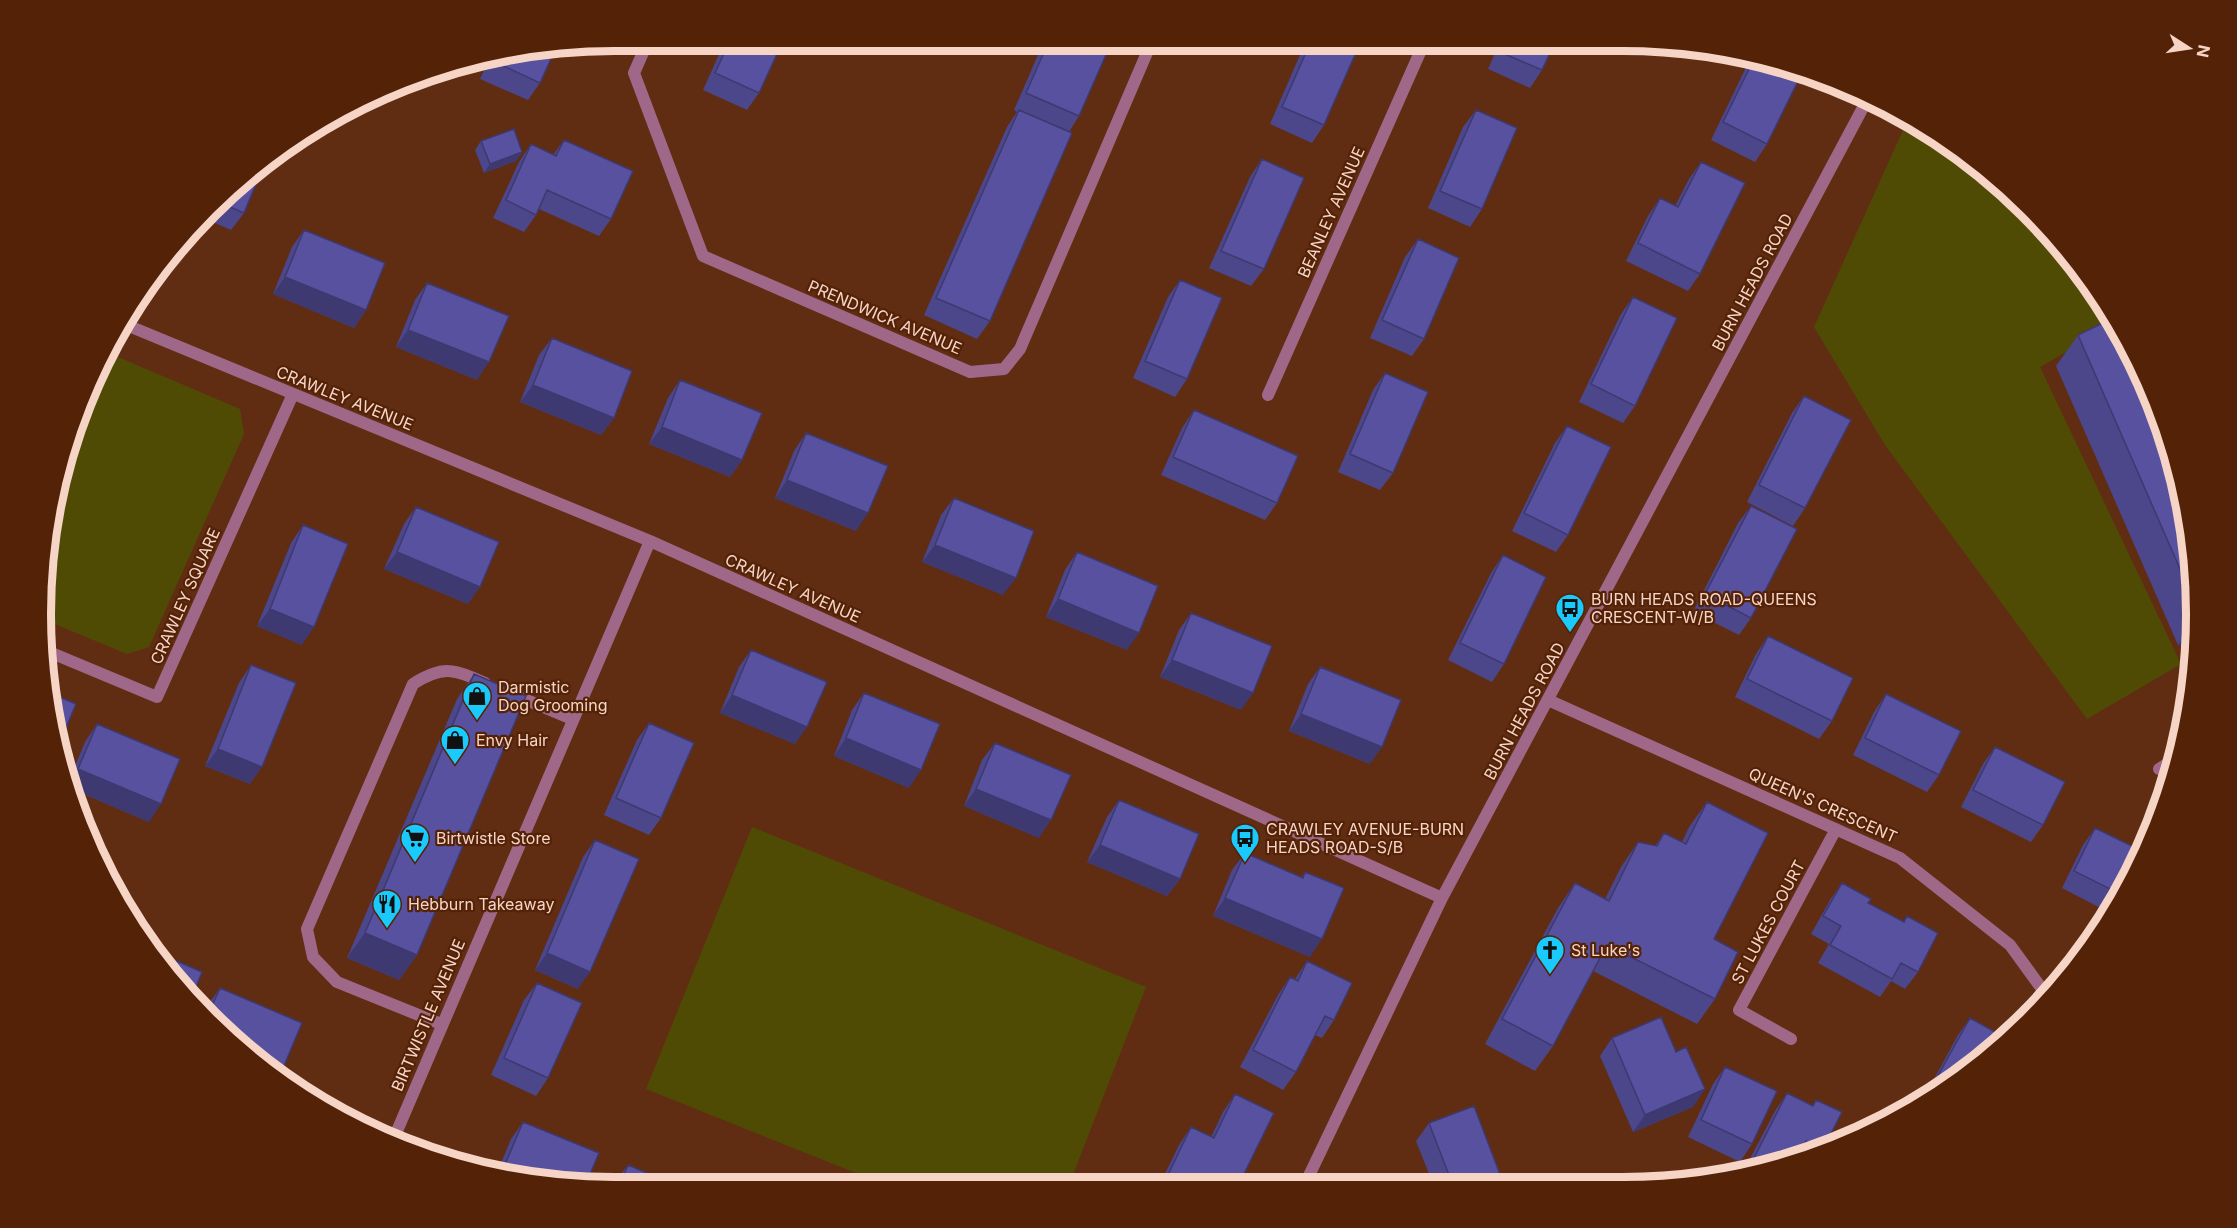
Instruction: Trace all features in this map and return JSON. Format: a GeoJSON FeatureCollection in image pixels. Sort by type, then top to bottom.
{"type":"FeatureCollection","features":[{"type":"Feature","properties":{"kind":"street","name":"PRENDWICK AVENUE"},"geometry":{"type":"LineString","coordinates":[[643,51],[634,73],[703,256],[970,372],[1004,369],[1020,349],[1148,51]]}},
{"type":"Feature","properties":{"kind":"street","name":"BEANLEY AVENUE"},"geometry":{"type":"LineString","coordinates":[[1268,395],[1421,51]]}},
{"type":"Feature","properties":{"kind":"street","name":"BURN HEADS ROAD"},"geometry":{"type":"LineString","coordinates":[[1308,1177],[1442,898],[1864,106]]}},
{"type":"Feature","properties":{"kind":"street","name":"CRAWLEY AVENUE"},"geometry":{"type":"LineString","coordinates":[[130,326],[650,541],[1442,898]]}},
{"type":"Feature","properties":{"kind":"street","name":"CRAWLEY SQUARE"},"geometry":{"type":"LineString","coordinates":[[52,653],[157,697],[293,394]]}},
{"type":"Feature","properties":{"kind":"street","name":"BIRTWISTLE AVENUE"},"geometry":{"type":"LineString","coordinates":[[396,1133],[650,541]]}},
{"type":"Feature","properties":{"kind":"street"},"geometry":{"type":"LineString","coordinates":[[441,1024],[337,982],[313,957],[307,929],[413,684],[431,672],[457,670],[572,719]]}},
{"type":"Feature","properties":{"kind":"street","name":"QUEEN'S CRESCENT"},"geometry":{"type":"LineString","coordinates":[[1548,700],[1900,858],[2010,945],[2042,989]]}},
{"type":"Feature","properties":{"kind":"street"},"geometry":{"type":"LineString","coordinates":[[2159,769],[2165,765]]}},
{"type":"Feature","properties":{"kind":"street","name":"ST LUKES COURT"},"geometry":{"type":"LineString","coordinates":[[1791,1039],[1739,1010],[1836,829]]}},
{"type":"Feature","properties":{"kind":"shaded area"},"geometry":{"type":"Polygon","coordinates":[[[1905,126],[1966,167],[1994,191],[2021,216],[2070,271],[2108,328],[2040,367],[2181,664],[2087,719],[1885,445],[1814,327],[1905,126]]]}},
{"type":"Feature","properties":{"kind":"shaded area"},"geometry":{"type":"Polygon","coordinates":[[[114,355],[240,409],[244,434],[149,647],[127,654],[51,623],[52,577],[56,541],[70,468],[94,399],[114,355]]]}},
{"type":"Feature","properties":{"kind":"shaded area"},"geometry":{"type":"Polygon","coordinates":[[[752,827],[1146,987],[1072,1177],[866,1177],[646,1089],[752,827]]]}},
{"type":"Feature","properties":{"kind":"building"},"geometry":{"type":"Polygon","coordinates":[[[725,51],[778,51],[759,93],[715,73],[725,51]]]}},
{"type":"Feature","properties":{"kind":"building"},"geometry":{"type":"Polygon","coordinates":[[[1045,51],[1108,51],[1079,116],[1026,93],[1045,51]]]}},
{"type":"Feature","properties":{"kind":"building"},"geometry":{"type":"Polygon","coordinates":[[[1307,51],[1357,51],[1324,125],[1282,107],[1307,51]]]}},
{"type":"Feature","properties":{"kind":"building"},"geometry":{"type":"Polygon","coordinates":[[[1500,51],[1551,51],[1542,70],[1500,51]]]}},
{"type":"Feature","properties":{"kind":"building"},"geometry":{"type":"Polygon","coordinates":[[[553,55],[540,83],[498,63],[553,55]]]}},
{"type":"Feature","properties":{"kind":"building"},"geometry":{"type":"Polygon","coordinates":[[[1751,66],[1799,79],[1767,144],[1723,122],[1751,66]]]}},
{"type":"Feature","properties":{"kind":"building"},"geometry":{"type":"Polygon","coordinates":[[[1019,110],[1072,133],[990,321],[936,298],[1019,110]]]}},
{"type":"Feature","properties":{"kind":"building"},"geometry":{"type":"Polygon","coordinates":[[[1476,110],[1517,128],[1482,209],[1440,191],[1476,110]]]}},
{"type":"Feature","properties":{"kind":"building"},"geometry":{"type":"Polygon","coordinates":[[[514,129],[522,152],[490,164],[481,141],[514,129]]]}},
{"type":"Feature","properties":{"kind":"building"},"geometry":{"type":"Polygon","coordinates":[[[564,140],[633,171],[611,219],[547,190],[536,215],[506,200],[531,144],[556,156],[564,140]]]}},
{"type":"Feature","properties":{"kind":"building"},"geometry":{"type":"Polygon","coordinates":[[[1262,159],[1304,178],[1264,269],[1221,251],[1262,159]]]}},
{"type":"Feature","properties":{"kind":"building"},"geometry":{"type":"Polygon","coordinates":[[[1701,162],[1745,183],[1700,274],[1638,243],[1660,198],[1678,207],[1701,162]]]}},
{"type":"Feature","properties":{"kind":"building"},"geometry":{"type":"Polygon","coordinates":[[[259,177],[244,213],[227,206],[259,177]]]}},
{"type":"Feature","properties":{"kind":"building"},"geometry":{"type":"Polygon","coordinates":[[[304,230],[385,263],[366,310],[285,277],[304,230]]]}},
{"type":"Feature","properties":{"kind":"building"},"geometry":{"type":"Polygon","coordinates":[[[1418,239],[1459,258],[1424,339],[1382,320],[1418,239]]]}},
{"type":"Feature","properties":{"kind":"building"},"geometry":{"type":"Polygon","coordinates":[[[1180,280],[1222,298],[1187,379],[1145,361],[1180,280]]]}},
{"type":"Feature","properties":{"kind":"building"},"geometry":{"type":"Polygon","coordinates":[[[427,283],[509,316],[489,362],[408,330],[427,283]]]}},
{"type":"Feature","properties":{"kind":"building"},"geometry":{"type":"Polygon","coordinates":[[[1633,297],[1677,318],[1635,406],[1591,384],[1633,297]]]}},
{"type":"Feature","properties":{"kind":"building"},"geometry":{"type":"Polygon","coordinates":[[[2104,322],[2128,365],[2143,399],[2167,468],[2181,541],[2185,581],[2078,335],[2104,322]]]}},
{"type":"Feature","properties":{"kind":"building"},"geometry":{"type":"Polygon","coordinates":[[[552,338],[632,371],[614,418],[533,385],[552,338]]]}},
{"type":"Feature","properties":{"kind":"building"},"geometry":{"type":"Polygon","coordinates":[[[1385,373],[1428,392],[1393,473],[1350,454],[1385,373]]]}},
{"type":"Feature","properties":{"kind":"building"},"geometry":{"type":"Polygon","coordinates":[[[680,380],[762,413],[742,460],[662,427],[680,380]]]}},
{"type":"Feature","properties":{"kind":"building"},"geometry":{"type":"Polygon","coordinates":[[[1804,396],[1851,420],[1805,508],[1759,485],[1804,396]]]}},
{"type":"Feature","properties":{"kind":"building"},"geometry":{"type":"Polygon","coordinates":[[[1194,410],[1298,456],[1277,503],[1173,457],[1194,410]]]}},
{"type":"Feature","properties":{"kind":"building"},"geometry":{"type":"Polygon","coordinates":[[[1567,426],[1611,447],[1568,535],[1524,513],[1567,426]]]}},
{"type":"Feature","properties":{"kind":"building"},"geometry":{"type":"Polygon","coordinates":[[[806,433],[888,466],[868,513],[787,480],[806,433]]]}},
{"type":"Feature","properties":{"kind":"building"},"geometry":{"type":"Polygon","coordinates":[[[954,498],[1034,531],[1016,578],[935,545],[954,498]]]}},
{"type":"Feature","properties":{"kind":"building"},"geometry":{"type":"Polygon","coordinates":[[[1751,506],[1797,529],[1751,618],[1705,594],[1751,506]]]}},
{"type":"Feature","properties":{"kind":"building"},"geometry":{"type":"Polygon","coordinates":[[[416,507],[499,542],[480,587],[397,552],[416,507]]]}},
{"type":"Feature","properties":{"kind":"building"},"geometry":{"type":"Polygon","coordinates":[[[303,525],[348,544],[314,627],[270,609],[303,525]]]}},
{"type":"Feature","properties":{"kind":"building"},"geometry":{"type":"Polygon","coordinates":[[[1077,552],[1158,586],[1139,633],[1058,599],[1077,552]]]}},
{"type":"Feature","properties":{"kind":"building"},"geometry":{"type":"Polygon","coordinates":[[[1503,555],[1546,577],[1504,664],[1460,643],[1503,555]]]}},
{"type":"Feature","properties":{"kind":"building"},"geometry":{"type":"Polygon","coordinates":[[[1191,613],[1272,646],[1253,693],[1172,660],[1191,613]]]}},
{"type":"Feature","properties":{"kind":"building"},"geometry":{"type":"Polygon","coordinates":[[[1768,636],[1853,678],[1832,721],[1747,679],[1768,636]]]}},
{"type":"Feature","properties":{"kind":"building"},"geometry":{"type":"Polygon","coordinates":[[[751,650],[827,682],[807,727],[732,695],[751,650]]]}},
{"type":"Feature","properties":{"kind":"building"},"geometry":{"type":"Polygon","coordinates":[[[251,665],[296,683],[262,767],[218,749],[251,665]]]}},
{"type":"Feature","properties":{"kind":"building"},"geometry":{"type":"Polygon","coordinates":[[[1320,667],[1401,700],[1382,747],[1301,714],[1320,667]]]}},
{"type":"Feature","properties":{"kind":"building"},"geometry":{"type":"Polygon","coordinates":[[[474,674],[526,696],[417,955],[365,933],[474,674]]]}},
{"type":"Feature","properties":{"kind":"building"},"geometry":{"type":"Polygon","coordinates":[[[864,693],[940,724],[921,770],[846,738],[864,693]]]}},
{"type":"Feature","properties":{"kind":"building"},"geometry":{"type":"Polygon","coordinates":[[[1886,694],[1961,731],[1939,775],[1865,738],[1886,694]]]}},
{"type":"Feature","properties":{"kind":"building"},"geometry":{"type":"Polygon","coordinates":[[[58,696],[76,704],[64,733],[58,696]]]}},
{"type":"Feature","properties":{"kind":"building"},"geometry":{"type":"Polygon","coordinates":[[[649,723],[694,743],[661,818],[616,798],[649,723]]]}},
{"type":"Feature","properties":{"kind":"building"},"geometry":{"type":"Polygon","coordinates":[[[97,724],[180,759],[161,804],[78,769],[97,724]]]}},
{"type":"Feature","properties":{"kind":"building"},"geometry":{"type":"Polygon","coordinates":[[[995,743],[1071,775],[1051,820],[976,789],[995,743]]]}},
{"type":"Feature","properties":{"kind":"building"},"geometry":{"type":"Polygon","coordinates":[[[1995,747],[2065,782],[2043,825],[1973,790],[1995,747]]]}},
{"type":"Feature","properties":{"kind":"building"},"geometry":{"type":"Polygon","coordinates":[[[1119,800],[1199,834],[1180,879],[1100,845],[1119,800]]]}},
{"type":"Feature","properties":{"kind":"building"},"geometry":{"type":"Polygon","coordinates":[[[1707,802],[1768,833],[1714,939],[1738,952],[1715,999],[1607,945],[1553,1046],[1502,1019],[1575,883],[1609,901],[1638,842],[1657,846],[1664,833],[1686,844],[1707,802]]]}},
{"type":"Feature","properties":{"kind":"building"},"geometry":{"type":"Polygon","coordinates":[[[2095,828],[2135,847],[2114,891],[2074,871],[2095,828]]]}},
{"type":"Feature","properties":{"kind":"building"},"geometry":{"type":"Polygon","coordinates":[[[595,840],[639,859],[590,972],[547,953],[595,840]]]}},
{"type":"Feature","properties":{"kind":"building"},"geometry":{"type":"Polygon","coordinates":[[[1245,853],[1303,878],[1305,872],[1344,888],[1322,939],[1225,898],[1245,853]]]}},
{"type":"Feature","properties":{"kind":"building"},"geometry":{"type":"Polygon","coordinates":[[[1842,883],[1871,899],[1868,903],[1904,922],[1907,916],[1938,933],[1918,972],[1901,963],[1892,979],[1830,945],[1841,926],[1823,916],[1842,883]]]}},
{"type":"Feature","properties":{"kind":"building"},"geometry":{"type":"Polygon","coordinates":[[[167,957],[202,972],[195,989],[167,957]]]}},
{"type":"Feature","properties":{"kind":"building"},"geometry":{"type":"Polygon","coordinates":[[[1307,961],[1352,983],[1334,1020],[1325,1016],[1296,1072],[1253,1050],[1290,977],[1298,981],[1307,961]]]}},
{"type":"Feature","properties":{"kind":"building"},"geometry":{"type":"Polygon","coordinates":[[[537,983],[582,1003],[548,1078],[504,1058],[537,983]]]}},
{"type":"Feature","properties":{"kind":"building"},"geometry":{"type":"Polygon","coordinates":[[[220,988],[302,1023],[283,1068],[271,1061],[212,1007],[220,988]]]}},
{"type":"Feature","properties":{"kind":"building"},"geometry":{"type":"Polygon","coordinates":[[[1661,1017],[1676,1052],[1686,1047],[1705,1089],[1645,1115],[1612,1038],[1661,1017]]]}},
{"type":"Feature","properties":{"kind":"building"},"geometry":{"type":"Polygon","coordinates":[[[1970,1018],[1998,1033],[1966,1061],[1934,1083],[1970,1018]]]}},
{"type":"Feature","properties":{"kind":"building"},"geometry":{"type":"Polygon","coordinates":[[[1725,1067],[1777,1091],[1752,1144],[1701,1120],[1725,1067]]]}},
{"type":"Feature","properties":{"kind":"building"},"geometry":{"type":"Polygon","coordinates":[[[1787,1093],[1813,1106],[1816,1100],[1842,1112],[1829,1137],[1812,1144],[1806,1141],[1803,1147],[1752,1162],[1787,1093]]]}},
{"type":"Feature","properties":{"kind":"building"},"geometry":{"type":"Polygon","coordinates":[[[1235,1094],[1274,1113],[1242,1177],[1167,1177],[1191,1127],[1214,1138],[1235,1094]]]}},
{"type":"Feature","properties":{"kind":"building"},"geometry":{"type":"Polygon","coordinates":[[[1474,1106],[1501,1177],[1450,1177],[1429,1123],[1474,1106]]]}},
{"type":"Feature","properties":{"kind":"building"},"geometry":{"type":"Polygon","coordinates":[[[523,1122],[599,1153],[589,1176],[504,1166],[523,1122]]]}},
{"type":"Feature","properties":{"kind":"building"},"geometry":{"type":"Polygon","coordinates":[[[628,1165],[657,1177],[623,1177],[628,1165]]]}},
{"type":"Feature","properties":{"kind":"place","name":"BURN HEADS ROAD-QUEENS CRESCENT-W/B"},"geometry":{"type":"Point","coordinates":[1570,634]}},
{"type":"Feature","properties":{"kind":"place","name":"Darmistic Dog Grooming"},"geometry":{"type":"Point","coordinates":[477,722]}},
{"type":"Feature","properties":{"kind":"place","name":"Envy Hair"},"geometry":{"type":"Point","coordinates":[455,766]}},
{"type":"Feature","properties":{"kind":"place","name":"Birtwistle Store"},"geometry":{"type":"Point","coordinates":[415,864]}},
{"type":"Feature","properties":{"kind":"place","name":"CRAWLEY AVENUE-BURN HEADS ROAD-S/B"},"geometry":{"type":"Point","coordinates":[1245,864]}},
{"type":"Feature","properties":{"kind":"place","name":"Hebburn Takeaway"},"geometry":{"type":"Point","coordinates":[387,930]}},
{"type":"Feature","properties":{"kind":"place","name":"St Luke's"},"geometry":{"type":"Point","coordinates":[1550,976]}}]}
